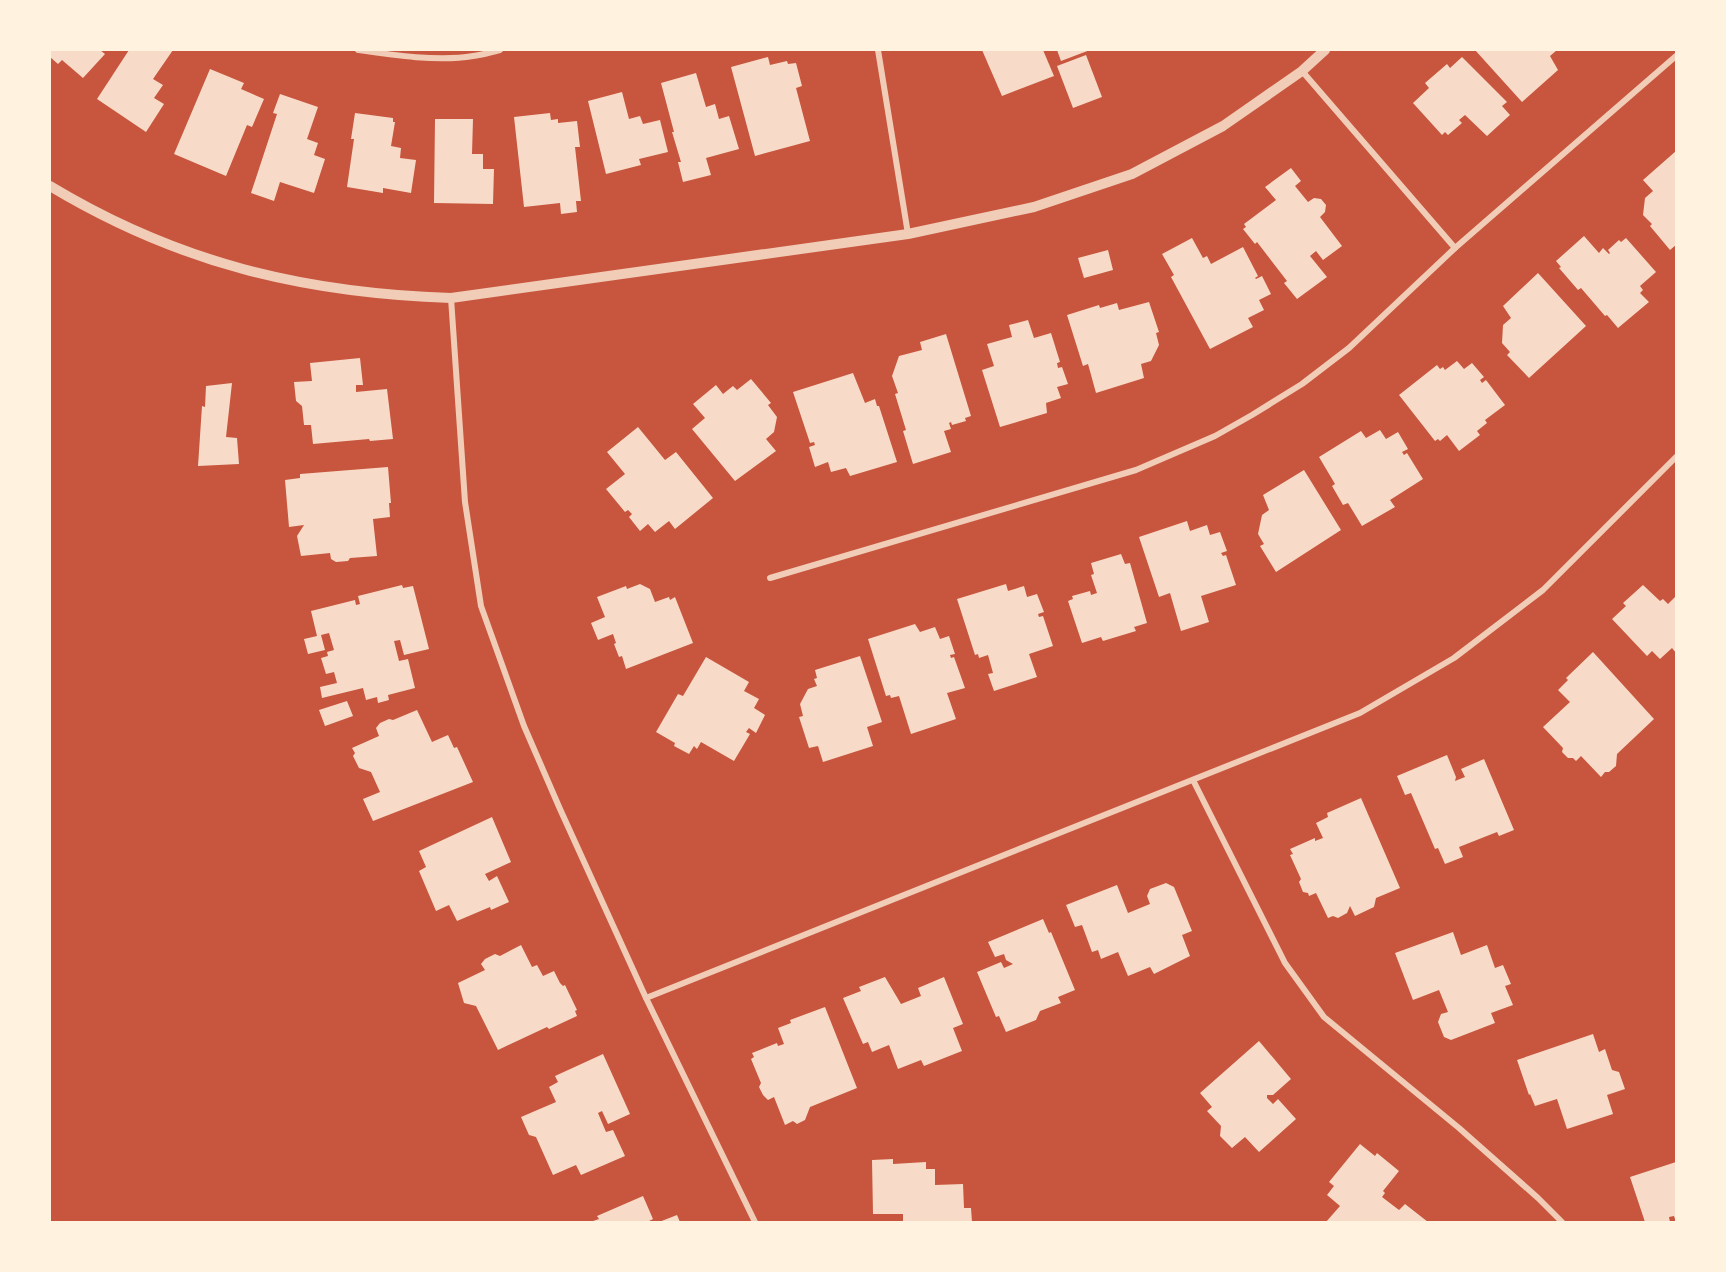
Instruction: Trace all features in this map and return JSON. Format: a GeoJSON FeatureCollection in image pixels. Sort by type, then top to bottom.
{"type":"FeatureCollection","features":[{"type":"Feature","properties":{"kind":"street"},"geometry":{"type":"LineString","coordinates":[[357,50],[394,55],[472,57],[500,50]]}},
{"type":"Feature","properties":{"kind":"street"},"geometry":{"type":"LineString","coordinates":[[878,50],[908,234]]}},
{"type":"Feature","properties":{"kind":"street"},"geometry":{"type":"LineString","coordinates":[[50,186],[124,226],[176,248],[230,266],[284,280],[339,290],[395,296],[451,298],[908,234],[1034,207],[1132,174],[1223,126],[1302,70],[1325,50]]}},
{"type":"Feature","properties":{"kind":"street"},"geometry":{"type":"LineString","coordinates":[[770,578],[1136,470],[1215,436],[1252,416],[1302,384],[1349,348],[1455,248],[1677,56]]}},
{"type":"Feature","properties":{"kind":"street"},"geometry":{"type":"LineString","coordinates":[[1302,70],[1455,248]]}},
{"type":"Feature","properties":{"kind":"street"},"geometry":{"type":"LineString","coordinates":[[451,298],[465,502],[481,606],[524,726],[646,998],[755,1222]]}},
{"type":"Feature","properties":{"kind":"street"},"geometry":{"type":"LineString","coordinates":[[646,998],[1360,713],[1454,658],[1543,590],[1677,457]]}},
{"type":"Feature","properties":{"kind":"street"},"geometry":{"type":"LineString","coordinates":[[1193,780],[1285,963],[1324,1017],[1459,1128],[1562,1222]]}},
{"type":"Feature","properties":{"kind":"building"},"geometry":{"type":"Polygon","coordinates":[[[50,50],[100,50],[105,54],[83,78],[62,60],[58,64],[50,57],[50,50]]]}},
{"type":"Feature","properties":{"kind":"building"},"geometry":{"type":"Polygon","coordinates":[[[129,50],[173,50],[153,79],[163,85],[154,98],[164,104],[146,132],[97,99],[129,50]]]}},
{"type":"Feature","properties":{"kind":"building"},"geometry":{"type":"Polygon","coordinates":[[[982,50],[1043,50],[1054,76],[1002,96],[982,50]]]}},
{"type":"Feature","properties":{"kind":"building"},"geometry":{"type":"Polygon","coordinates":[[[1057,50],[1090,50],[1061,61],[1057,50]]]}},
{"type":"Feature","properties":{"kind":"building"},"geometry":{"type":"Polygon","coordinates":[[[1475,50],[1557,50],[1550,56],[1558,70],[1522,102],[1475,50]]]}},
{"type":"Feature","properties":{"kind":"building"},"geometry":{"type":"Polygon","coordinates":[[[1086,55],[1102,97],[1073,108],[1057,66],[1086,55]]]}},
{"type":"Feature","properties":{"kind":"building"},"geometry":{"type":"Polygon","coordinates":[[[768,57],[770,65],[787,61],[788,64],[796,63],[802,86],[796,88],[810,141],[755,156],[731,67],[768,57]]]}},
{"type":"Feature","properties":{"kind":"building"},"geometry":{"type":"Polygon","coordinates":[[[1462,57],[1507,102],[1502,106],[1510,115],[1487,136],[1465,115],[1459,120],[1462,123],[1448,135],[1445,132],[1442,135],[1413,103],[1429,88],[1425,83],[1447,64],[1450,68],[1462,57]]]}},
{"type":"Feature","properties":{"kind":"building"},"geometry":{"type":"Polygon","coordinates":[[[210,69],[244,83],[241,89],[264,99],[252,127],[247,125],[226,176],[174,154],[210,69]]]}},
{"type":"Feature","properties":{"kind":"building"},"geometry":{"type":"Polygon","coordinates":[[[696,73],[706,107],[715,104],[719,119],[729,116],[739,149],[706,158],[711,175],[683,182],[678,162],[681,162],[661,83],[696,73]]]}},
{"type":"Feature","properties":{"kind":"building"},"geometry":{"type":"Polygon","coordinates":[[[622,92],[629,119],[640,116],[643,124],[660,120],[668,152],[639,159],[641,165],[606,174],[588,101],[622,92]]]}},
{"type":"Feature","properties":{"kind":"building"},"geometry":{"type":"Polygon","coordinates":[[[280,94],[318,107],[307,139],[318,143],[314,155],[325,159],[314,193],[280,182],[274,201],[251,193],[277,114],[273,113],[280,94]]]}},
{"type":"Feature","properties":{"kind":"building"},"geometry":{"type":"Polygon","coordinates":[[[355,113],[393,118],[395,122],[391,146],[401,148],[400,158],[416,160],[411,193],[383,188],[383,193],[347,187],[354,139],[351,139],[355,113]]]}},
{"type":"Feature","properties":{"kind":"building"},"geometry":{"type":"Polygon","coordinates":[[[550,113],[551,120],[558,119],[558,123],[577,121],[580,147],[575,147],[581,201],[576,201],[577,212],[561,214],[560,203],[524,207],[514,117],[550,113]]]}},
{"type":"Feature","properties":{"kind":"building"},"geometry":{"type":"Polygon","coordinates":[[[435,119],[473,119],[472,154],[483,154],[483,169],[494,169],[493,204],[434,203],[435,119]]]}},
{"type":"Feature","properties":{"kind":"building"},"geometry":{"type":"Polygon","coordinates":[[[1676,151],[1676,245],[1670,250],[1643,215],[1645,198],[1653,191],[1643,180],[1676,151]]]}},
{"type":"Feature","properties":{"kind":"building"},"geometry":{"type":"Polygon","coordinates":[[[1291,168],[1301,181],[1295,186],[1308,202],[1314,198],[1321,199],[1326,205],[1325,212],[1320,217],[1342,246],[1323,260],[1316,251],[1310,256],[1327,277],[1297,299],[1284,283],[1287,281],[1257,242],[1255,244],[1243,229],[1246,227],[1244,224],[1276,200],[1265,187],[1291,168]]]}},
{"type":"Feature","properties":{"kind":"building"},"geometry":{"type":"Polygon","coordinates":[[[1584,236],[1599,253],[1603,248],[1609,254],[1608,250],[1619,240],[1621,242],[1626,238],[1656,272],[1640,286],[1643,290],[1640,293],[1649,302],[1618,328],[1581,288],[1578,290],[1559,268],[1561,267],[1556,261],[1584,236]]]}},
{"type":"Feature","properties":{"kind":"building"},"geometry":{"type":"Polygon","coordinates":[[[1192,238],[1203,258],[1207,256],[1211,264],[1243,247],[1258,276],[1255,278],[1262,276],[1271,294],[1259,300],[1264,310],[1248,318],[1253,327],[1210,349],[1171,277],[1174,275],[1162,254],[1192,238]]]}},
{"type":"Feature","properties":{"kind":"building"},"geometry":{"type":"Polygon","coordinates":[[[1108,250],[1113,270],[1084,278],[1078,258],[1108,250]]]}},
{"type":"Feature","properties":{"kind":"building"},"geometry":{"type":"Polygon","coordinates":[[[1538,273],[1586,326],[1529,378],[1507,355],[1510,352],[1502,343],[1503,325],[1511,318],[1503,306],[1538,273]]]}},
{"type":"Feature","properties":{"kind":"building"},"geometry":{"type":"Polygon","coordinates":[[[1149,302],[1159,332],[1156,333],[1159,345],[1151,361],[1141,364],[1144,378],[1096,393],[1088,364],[1083,366],[1067,315],[1099,305],[1100,308],[1117,303],[1119,310],[1149,302]]]}},
{"type":"Feature","properties":{"kind":"building"},"geometry":{"type":"Polygon","coordinates":[[[1028,320],[1034,338],[1051,333],[1060,362],[1057,363],[1058,368],[1062,367],[1068,384],[1057,387],[1061,398],[1046,403],[1047,413],[1000,427],[982,370],[994,366],[987,344],[1012,337],[1009,325],[1028,320]]]}},
{"type":"Feature","properties":{"kind":"building"},"geometry":{"type":"Polygon","coordinates":[[[946,334],[971,416],[965,418],[966,421],[952,425],[951,422],[949,423],[951,429],[944,431],[951,452],[913,464],[903,431],[906,430],[892,376],[899,356],[922,350],[920,342],[946,334]]]}},
{"type":"Feature","properties":{"kind":"building"},"geometry":{"type":"Polygon","coordinates":[[[360,358],[363,385],[356,385],[356,392],[387,389],[393,439],[313,444],[311,425],[304,425],[302,406],[296,401],[294,382],[312,381],[310,363],[360,358]]]}},
{"type":"Feature","properties":{"kind":"building"},"geometry":{"type":"Polygon","coordinates":[[[1457,361],[1464,369],[1472,363],[1484,377],[1480,380],[1482,383],[1486,380],[1505,405],[1485,420],[1487,423],[1477,431],[1480,435],[1459,451],[1447,435],[1440,441],[1438,439],[1435,441],[1399,395],[1437,365],[1440,369],[1443,367],[1445,370],[1457,361]]]}},
{"type":"Feature","properties":{"kind":"building"},"geometry":{"type":"Polygon","coordinates":[[[853,373],[865,403],[875,399],[879,406],[897,462],[850,476],[846,468],[831,472],[828,462],[815,467],[809,447],[815,445],[814,442],[810,443],[793,392],[853,373]]]}},
{"type":"Feature","properties":{"kind":"building"},"geometry":{"type":"Polygon","coordinates":[[[751,379],[771,403],[768,405],[777,417],[774,432],[766,439],[776,451],[735,481],[692,429],[705,418],[693,404],[716,385],[723,394],[733,386],[737,390],[751,379]]]}},
{"type":"Feature","properties":{"kind":"building"},"geometry":{"type":"Polygon","coordinates":[[[232,383],[226,437],[237,438],[239,464],[198,466],[202,406],[205,407],[206,386],[232,383]]]}},
{"type":"Feature","properties":{"kind":"building"},"geometry":{"type":"Polygon","coordinates":[[[638,427],[665,460],[676,452],[713,498],[675,529],[669,521],[655,532],[648,524],[640,531],[629,517],[632,514],[628,510],[625,512],[606,489],[625,474],[607,452],[638,427]]]}},
{"type":"Feature","properties":{"kind":"building"},"geometry":{"type":"Polygon","coordinates":[[[1380,430],[1386,439],[1398,432],[1408,449],[1402,452],[1404,455],[1407,453],[1423,479],[1390,500],[1395,507],[1362,526],[1348,503],[1343,505],[1332,486],[1335,484],[1319,457],[1361,431],[1366,438],[1380,430]]]}},
{"type":"Feature","properties":{"kind":"building"},"geometry":{"type":"Polygon","coordinates":[[[388,467],[390,517],[373,519],[377,556],[350,558],[348,561],[336,562],[331,559],[330,553],[301,556],[297,536],[304,525],[289,527],[285,480],[300,478],[300,474],[388,467]]]}},
{"type":"Feature","properties":{"kind":"building"},"geometry":{"type":"Polygon","coordinates":[[[1304,470],[1341,530],[1276,572],[1260,546],[1264,544],[1258,534],[1262,515],[1269,510],[1263,495],[1304,470]]]}},
{"type":"Feature","properties":{"kind":"building"},"geometry":{"type":"Polygon","coordinates":[[[1187,521],[1190,531],[1207,525],[1210,535],[1220,532],[1227,551],[1221,553],[1223,556],[1226,555],[1236,585],[1201,596],[1209,622],[1181,631],[1170,593],[1159,597],[1139,537],[1187,521]]]}},
{"type":"Feature","properties":{"kind":"building"},"geometry":{"type":"Polygon","coordinates":[[[1121,554],[1125,564],[1130,563],[1147,623],[1134,627],[1136,631],[1103,641],[1101,637],[1082,643],[1068,601],[1073,599],[1072,596],[1090,591],[1091,595],[1097,593],[1091,575],[1094,574],[1091,563],[1121,554]]]}},
{"type":"Feature","properties":{"kind":"building"},"geometry":{"type":"Polygon","coordinates":[[[640,584],[650,589],[655,602],[675,597],[693,643],[626,669],[622,656],[619,657],[614,644],[616,643],[613,634],[598,640],[591,623],[605,617],[597,597],[626,586],[627,589],[640,584]]]}},
{"type":"Feature","properties":{"kind":"building"},"geometry":{"type":"Polygon","coordinates":[[[1006,584],[1008,591],[1024,586],[1027,597],[1037,594],[1044,612],[1038,614],[1039,617],[1043,616],[1053,646],[1029,654],[1037,677],[994,691],[988,674],[993,673],[988,655],[979,658],[978,654],[975,655],[957,599],[1006,584]]]}},
{"type":"Feature","properties":{"kind":"building"},"geometry":{"type":"Polygon","coordinates":[[[402,585],[403,588],[413,586],[429,649],[404,655],[400,640],[394,641],[399,661],[408,659],[415,688],[388,695],[389,700],[378,703],[377,697],[366,700],[363,688],[322,698],[320,687],[337,683],[334,672],[326,674],[321,658],[328,656],[327,652],[334,650],[329,633],[321,635],[325,650],[308,654],[304,639],[317,636],[311,611],[355,600],[356,605],[360,604],[358,596],[402,585]]]}},
{"type":"Feature","properties":{"kind":"building"},"geometry":{"type":"Polygon","coordinates":[[[1643,585],[1660,601],[1663,599],[1668,604],[1676,596],[1676,653],[1672,648],[1660,659],[1652,651],[1647,656],[1612,619],[1626,606],[1623,603],[1643,585]]]}},
{"type":"Feature","properties":{"kind":"building"},"geometry":{"type":"Polygon","coordinates":[[[915,624],[920,632],[935,627],[940,639],[949,636],[955,654],[950,655],[951,658],[954,657],[965,688],[947,693],[956,719],[911,734],[899,696],[891,698],[890,695],[886,696],[868,639],[915,624]]]}},
{"type":"Feature","properties":{"kind":"building"},"geometry":{"type":"Polygon","coordinates":[[[1593,652],[1654,719],[1617,754],[1616,766],[1601,777],[1581,756],[1576,761],[1568,758],[1562,752],[1563,748],[1543,727],[1570,702],[1558,690],[1568,680],[1566,678],[1593,652]]]}},
{"type":"Feature","properties":{"kind":"building"},"geometry":{"type":"Polygon","coordinates":[[[860,656],[882,722],[867,727],[873,746],[823,762],[818,746],[809,748],[799,717],[803,716],[800,704],[808,689],[817,686],[814,679],[817,678],[815,670],[860,656]]]}},
{"type":"Feature","properties":{"kind":"building"},"geometry":{"type":"Polygon","coordinates":[[[706,657],[749,682],[744,691],[759,699],[754,708],[765,715],[756,733],[749,728],[746,732],[750,734],[734,761],[701,742],[697,749],[694,746],[689,754],[656,732],[678,694],[683,696],[706,657]]]}},
{"type":"Feature","properties":{"kind":"building"},"geometry":{"type":"Polygon","coordinates":[[[347,701],[353,716],[325,726],[319,710],[347,701]]]}},
{"type":"Feature","properties":{"kind":"building"},"geometry":{"type":"Polygon","coordinates":[[[417,710],[432,742],[448,735],[454,748],[457,747],[473,782],[373,821],[363,799],[380,792],[371,772],[359,768],[352,748],[379,736],[376,728],[380,723],[417,710]]]}},
{"type":"Feature","properties":{"kind":"building"},"geometry":{"type":"Polygon","coordinates":[[[1447,755],[1456,777],[1455,781],[1465,777],[1461,769],[1484,759],[1514,830],[1499,836],[1497,832],[1459,847],[1463,857],[1445,864],[1438,848],[1435,849],[1411,793],[1405,795],[1397,776],[1447,755]]]}},
{"type":"Feature","properties":{"kind":"building"},"geometry":{"type":"Polygon","coordinates":[[[1361,798],[1400,888],[1376,898],[1374,907],[1355,916],[1350,906],[1347,913],[1338,918],[1333,916],[1328,918],[1316,893],[1309,896],[1308,893],[1303,892],[1299,882],[1301,879],[1290,855],[1293,854],[1290,849],[1315,838],[1315,841],[1323,838],[1316,823],[1328,817],[1327,813],[1361,798]]]}},
{"type":"Feature","properties":{"kind":"building"},"geometry":{"type":"Polygon","coordinates":[[[492,817],[511,862],[485,874],[489,881],[497,876],[509,902],[491,910],[490,907],[457,921],[449,905],[436,911],[419,871],[426,867],[419,851],[492,817]]]}},
{"type":"Feature","properties":{"kind":"building"},"geometry":{"type":"Polygon","coordinates":[[[1166,883],[1174,887],[1192,931],[1182,935],[1190,956],[1154,974],[1150,967],[1128,976],[1118,952],[1101,959],[1098,950],[1092,952],[1082,925],[1075,927],[1066,905],[1117,885],[1128,913],[1150,904],[1147,896],[1150,889],[1166,883]]]}},
{"type":"Feature","properties":{"kind":"building"},"geometry":{"type":"Polygon","coordinates":[[[1043,919],[1049,933],[1051,932],[1075,990],[1058,997],[1061,1003],[1040,1011],[1036,1020],[1006,1032],[999,1016],[996,1017],[977,972],[1001,962],[1004,968],[1013,964],[1006,960],[1004,954],[995,957],[988,942],[1043,919]]]}},
{"type":"Feature","properties":{"kind":"building"},"geometry":{"type":"Polygon","coordinates":[[[1453,932],[1461,955],[1487,945],[1495,968],[1503,965],[1511,984],[1505,986],[1513,1005],[1491,1013],[1495,1023],[1451,1040],[1444,1037],[1438,1022],[1441,1014],[1448,1012],[1439,990],[1413,1000],[1395,953],[1453,932]]]}},
{"type":"Feature","properties":{"kind":"building"},"geometry":{"type":"Polygon","coordinates":[[[521,945],[532,967],[537,965],[543,976],[554,971],[560,983],[565,985],[577,1010],[575,1011],[577,1016],[498,1050],[476,1006],[464,1003],[458,983],[485,970],[481,964],[485,959],[495,954],[500,956],[521,945]]]}},
{"type":"Feature","properties":{"kind":"building"},"geometry":{"type":"Polygon","coordinates":[[[885,977],[901,1004],[921,996],[918,988],[944,977],[963,1024],[953,1028],[962,1051],[924,1066],[921,1060],[898,1069],[889,1045],[872,1052],[868,1042],[863,1044],[843,998],[861,991],[859,987],[885,977]]]}},
{"type":"Feature","properties":{"kind":"building"},"geometry":{"type":"Polygon","coordinates":[[[825,1007],[857,1088],[810,1107],[805,1120],[797,1124],[793,1121],[785,1125],[774,1097],[768,1100],[759,1087],[761,1083],[751,1059],[754,1057],[752,1053],[777,1043],[778,1046],[784,1044],[778,1028],[791,1023],[790,1020],[825,1007]]]}},
{"type":"Feature","properties":{"kind":"building"},"geometry":{"type":"Polygon","coordinates":[[[1593,1034],[1599,1052],[1605,1049],[1612,1070],[1619,1072],[1625,1089],[1607,1095],[1613,1114],[1567,1129],[1557,1099],[1535,1106],[1517,1060],[1593,1034]]]}},
{"type":"Feature","properties":{"kind":"building"},"geometry":{"type":"Polygon","coordinates":[[[1259,1041],[1291,1079],[1273,1095],[1267,1095],[1267,1098],[1273,1104],[1278,1099],[1296,1119],[1259,1152],[1245,1137],[1232,1148],[1220,1136],[1221,1126],[1207,1111],[1212,1107],[1200,1093],[1259,1041]]]}},
{"type":"Feature","properties":{"kind":"building"},"geometry":{"type":"Polygon","coordinates":[[[603,1054],[630,1114],[608,1124],[602,1111],[598,1113],[606,1132],[613,1130],[625,1156],[581,1175],[576,1165],[553,1175],[536,1137],[529,1135],[521,1117],[556,1102],[549,1087],[558,1082],[555,1076],[603,1054]]]}},
{"type":"Feature","properties":{"kind":"building"},"geometry":{"type":"Polygon","coordinates":[[[1360,1144],[1375,1156],[1377,1153],[1399,1171],[1383,1191],[1385,1193],[1382,1197],[1399,1210],[1405,1204],[1428,1222],[1326,1222],[1340,1206],[1327,1195],[1334,1186],[1329,1182],[1360,1144]]]}},
{"type":"Feature","properties":{"kind":"building"},"geometry":{"type":"Polygon","coordinates":[[[893,1159],[893,1164],[926,1162],[926,1169],[935,1169],[935,1185],[963,1184],[964,1208],[971,1208],[972,1222],[903,1222],[903,1214],[873,1214],[872,1160],[893,1159]]]}},
{"type":"Feature","properties":{"kind":"building"},"geometry":{"type":"Polygon","coordinates":[[[1676,1162],[1676,1222],[1674,1216],[1669,1217],[1670,1222],[1645,1222],[1630,1177],[1676,1162]]]}},
{"type":"Feature","properties":{"kind":"building"},"geometry":{"type":"Polygon","coordinates":[[[643,1196],[653,1219],[647,1222],[590,1222],[599,1219],[597,1216],[643,1196]]]}},
{"type":"Feature","properties":{"kind":"building"},"geometry":{"type":"Polygon","coordinates":[[[677,1215],[680,1222],[659,1222],[677,1215]]]}}]}
